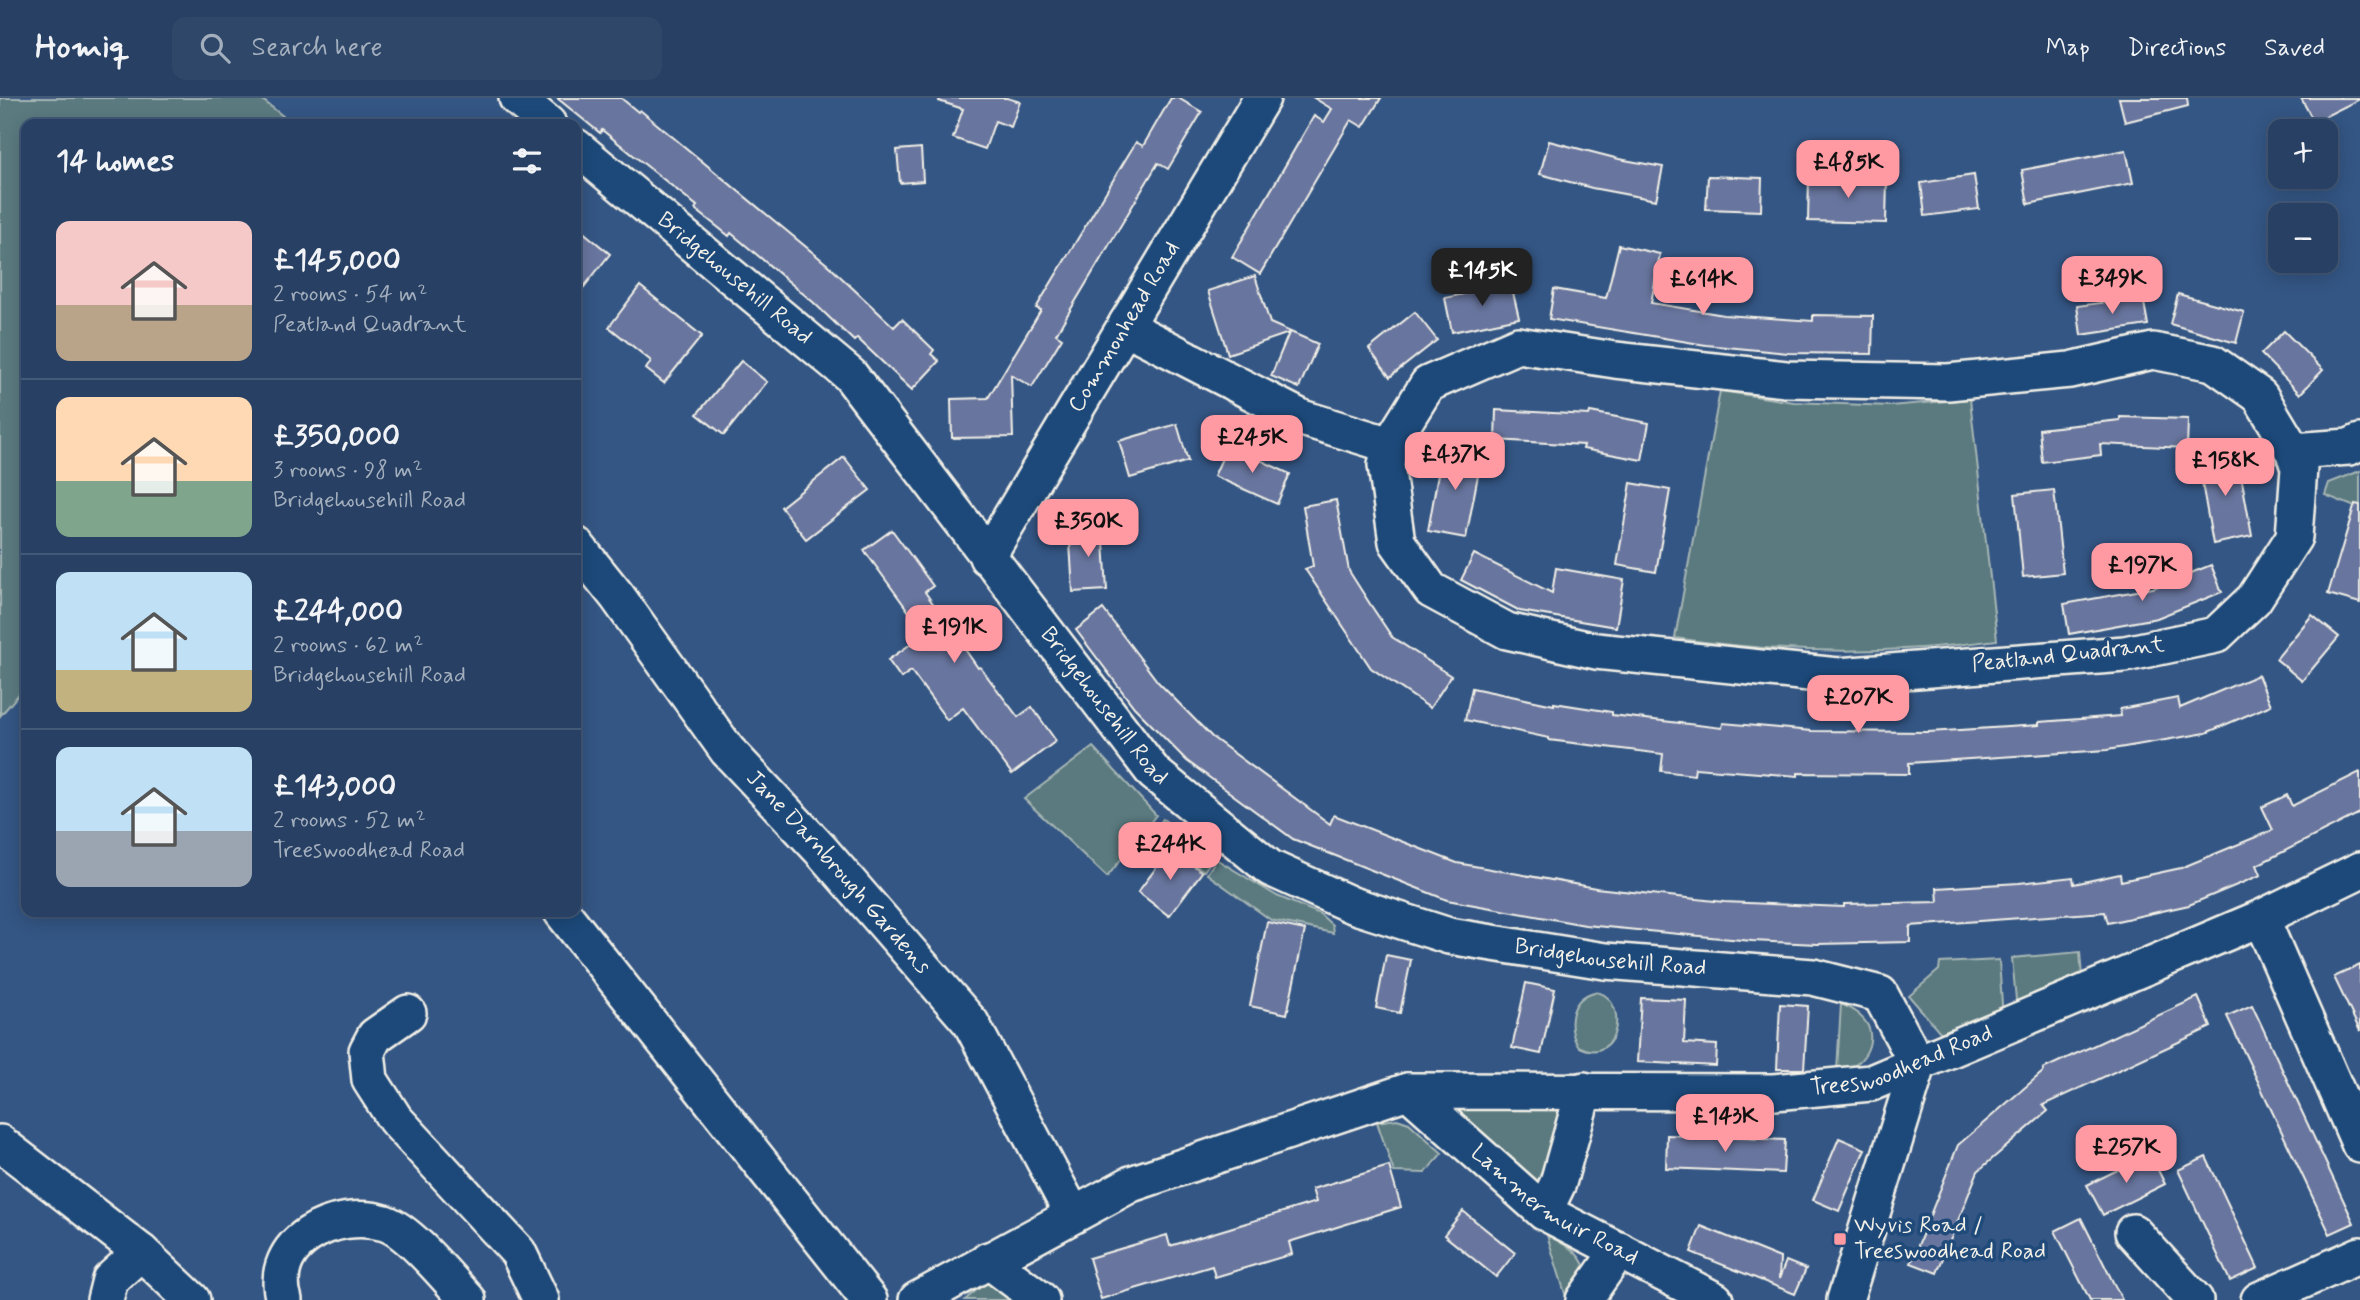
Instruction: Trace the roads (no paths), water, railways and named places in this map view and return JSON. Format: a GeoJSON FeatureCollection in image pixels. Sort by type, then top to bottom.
{"type":"FeatureCollection","features":[{"type":"Feature","properties":{"kind":"street"},"geometry":{"type":"LineString","coordinates":[[517,98],[542,119]]}},
{"type":"Feature","properties":{"kind":"street","name":"Commonhead Road"},"geometry":{"type":"LineString","coordinates":[[987,557],[1262,98]]}},
{"type":"Feature","properties":{"kind":"street","name":"Bridgehousehill Road"},"geometry":{"type":"LineString","coordinates":[[581,151],[850,375],[1154,773],[1270,868],[1352,905],[1449,936],[1605,961],[1813,977],[1880,994],[1918,1065]]}},
{"type":"Feature","properties":{"kind":"street"},"geometry":{"type":"LineString","coordinates":[[1127,323],[1143,336],[1302,418],[1390,445]]}},
{"type":"Feature","properties":{"kind":"street","name":"Peatland Quadrant"},"geometry":{"type":"LineString","coordinates":[[1518,345],[1786,379],[1948,382],[2070,370],[2153,351],[2213,363],[2260,396],[2293,451],[2299,468],[2294,537],[2254,599],[2217,635],[2125,654],[1838,676],[1596,651],[1507,631],[1431,590],[1397,542],[1385,465],[1390,445],[1428,384],[1518,345]]}},
{"type":"Feature","properties":{"kind":"street"},"geometry":{"type":"LineString","coordinates":[[2293,451],[2348,447],[2360,442]]}},
{"type":"Feature","properties":{"kind":"street","name":"Jane Darnbrough Gardens"},"geometry":{"type":"LineString","coordinates":[[581,551],[617,596],[727,750],[820,849],[971,1023],[1073,1215]]}},
{"type":"Feature","properties":{"kind":"street","name":"Treeswoodhead Road"},"geometry":{"type":"LineString","coordinates":[[917,1300],[1131,1184],[1408,1091],[1774,1092],[1871,1083],[2261,918],[2360,870]]}},
{"type":"Feature","properties":{"kind":"street"},"geometry":{"type":"LineString","coordinates":[[566,917],[869,1300]]}},
{"type":"Feature","properties":{"kind":"street"},"geometry":{"type":"LineString","coordinates":[[2261,918],[2360,1145]]}},
{"type":"Feature","properties":{"kind":"street"},"geometry":{"type":"LineString","coordinates":[[408,1013],[375,1036],[367,1051],[370,1080],[395,1119],[518,1252],[540,1300]]}},
{"type":"Feature","properties":{"kind":"street"},"geometry":{"type":"LineString","coordinates":[[1845,1300],[1918,1065]]}},
{"type":"Feature","properties":{"kind":"street"},"geometry":{"type":"LineString","coordinates":[[1544,1212],[1558,1183],[1584,1090]]}},
{"type":"Feature","properties":{"kind":"street","name":"Lammermuir Road"},"geometry":{"type":"LineString","coordinates":[[1408,1091],[1544,1212],[1715,1300]]}},
{"type":"Feature","properties":{"kind":"street"},"geometry":{"type":"LineString","coordinates":[[0,1143],[141,1252],[192,1300]]}},
{"type":"Feature","properties":{"kind":"street"},"geometry":{"type":"LineString","coordinates":[[284,1300],[279,1282],[286,1259],[307,1236],[323,1224],[353,1219],[386,1223],[404,1233],[468,1300]]}},
{"type":"Feature","properties":{"kind":"street"},"geometry":{"type":"LineString","coordinates":[[2133,1232],[2195,1300]]}},
{"type":"Feature","properties":{"kind":"street"},"geometry":{"type":"LineString","coordinates":[[1584,1300],[1619,1250]]}},
{"type":"Feature","properties":{"kind":"street"},"geometry":{"type":"LineString","coordinates":[[105,1300],[110,1280],[141,1252]]}},
{"type":"Feature","properties":{"kind":"street"},"geometry":{"type":"LineString","coordinates":[[2259,1300],[2360,1255]]}},
{"type":"Feature","properties":{"kind":"street"},"geometry":{"type":"LineString","coordinates":[[988,1260],[1041,1300]]}},
{"type":"Feature","properties":{"kind":"place","name":"Wyvis Road / Treeswoodhead Road"},"geometry":{"type":"Point","coordinates":[1840,1239]}}]}
